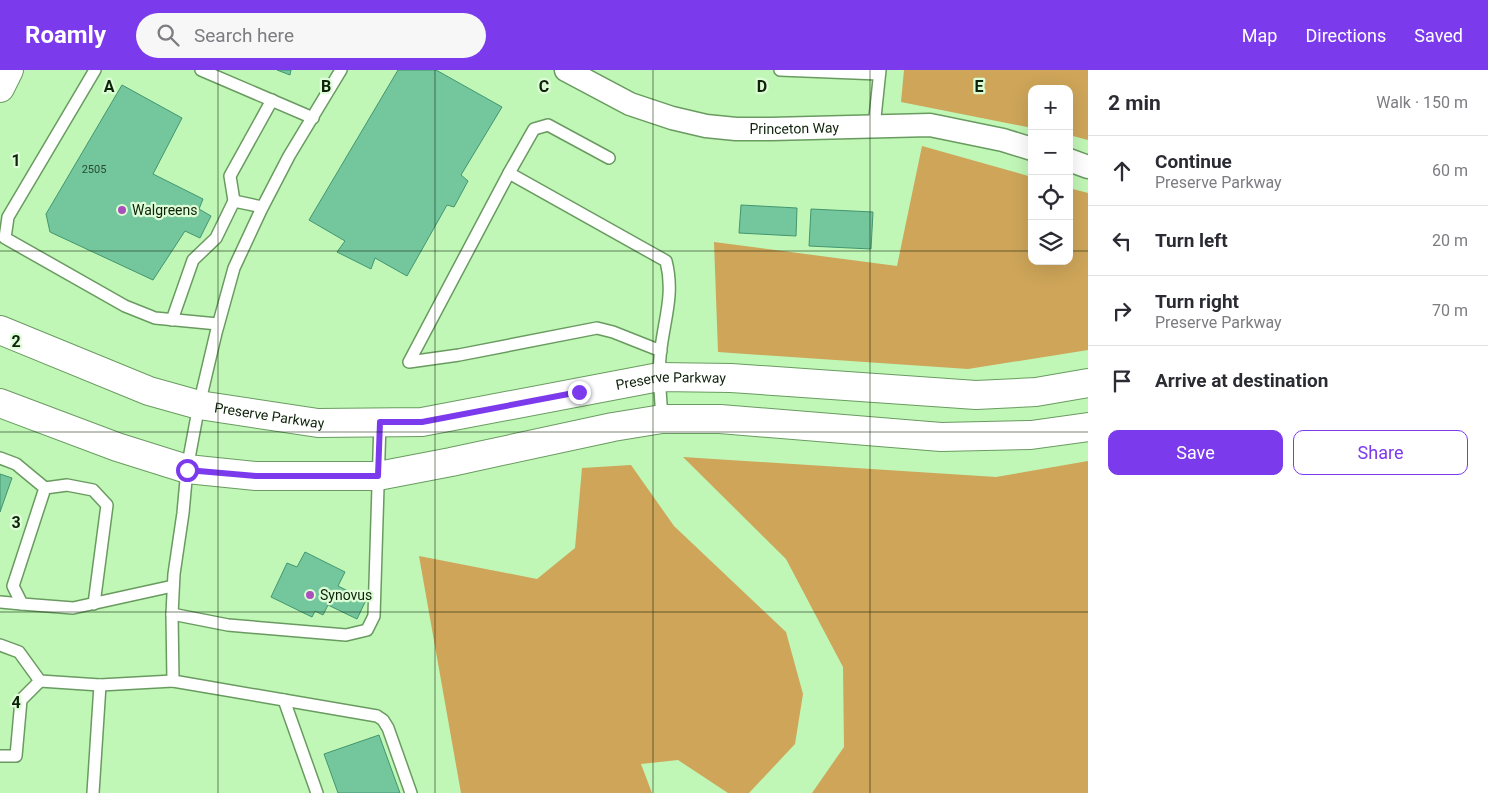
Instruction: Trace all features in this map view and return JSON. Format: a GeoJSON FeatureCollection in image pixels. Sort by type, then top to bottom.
{"type":"FeatureCollection","features":[{"type":"Feature","properties":{"kind":"street"},"geometry":{"type":"LineString","coordinates":[[0,88],[10,70]]}},
{"type":"Feature","properties":{"kind":"street","name":"Princeton Way"},"geometry":{"type":"LineString","coordinates":[[566,70],[630,104],[672,118],[706,126],[754,129],[930,126],[1003,140],[1028,148]]}},
{"type":"Feature","properties":{"kind":"street"},"geometry":{"type":"LineString","coordinates":[[1073,161],[1088,167]]}},
{"type":"Feature","properties":{"kind":"street","name":"Preserve Parkway"},"geometry":{"type":"LineString","coordinates":[[0,330],[148,391],[198,405],[318,423],[422,422],[660,364],[731,378],[976,395],[1036,392],[1088,383]]}},
{"type":"Feature","properties":{"kind":"street"},"geometry":{"type":"LineString","coordinates":[[0,403],[117,447],[187,470],[256,476],[378,476],[613,427],[662,419],[720,419],[941,437],[1031,435],[1088,427]]}},
{"type":"Feature","properties":{"kind":"lane"},"geometry":{"type":"LineString","coordinates":[[95,70],[8,217],[5,238],[125,306],[155,318],[218,324]]}},
{"type":"Feature","properties":{"kind":"lane"},"geometry":{"type":"LineString","coordinates":[[201,70],[216,73],[313,118]]}},
{"type":"Feature","properties":{"kind":"lane"},"geometry":{"type":"LineString","coordinates":[[173,681],[173,586],[187,470],[198,405],[218,324],[234,268],[262,207],[289,156],[341,70]]}},
{"type":"Feature","properties":{"kind":"lane"},"geometry":{"type":"LineString","coordinates":[[780,70],[879,72],[874,127]]}},
{"type":"Feature","properties":{"kind":"lane"},"geometry":{"type":"LineString","coordinates":[[172,320],[193,260],[216,238],[234,201],[230,176],[272,100]]}},
{"type":"Feature","properties":{"kind":"lane"},"geometry":{"type":"LineString","coordinates":[[609,158],[548,125],[534,129],[409,362],[505,347],[597,328],[613,332],[660,364]]}},
{"type":"Feature","properties":{"kind":"lane"},"geometry":{"type":"LineString","coordinates":[[509,173],[666,260],[670,278],[660,364],[662,419]]}},
{"type":"Feature","properties":{"kind":"lane"},"geometry":{"type":"LineString","coordinates":[[234,201],[262,207]]}},
{"type":"Feature","properties":{"kind":"lane"},"geometry":{"type":"LineString","coordinates":[[172,614],[228,625],[346,635],[367,630],[374,616],[380,422]]}},
{"type":"Feature","properties":{"kind":"lane"},"geometry":{"type":"LineString","coordinates":[[0,458],[16,464],[45,488],[67,485],[93,490],[107,505],[94,604]]}},
{"type":"Feature","properties":{"kind":"lane"},"geometry":{"type":"LineString","coordinates":[[22,604],[13,586],[45,488]]}},
{"type":"Feature","properties":{"kind":"lane"},"geometry":{"type":"LineString","coordinates":[[0,602],[73,608],[173,586]]}},
{"type":"Feature","properties":{"kind":"lane"},"geometry":{"type":"LineString","coordinates":[[0,645],[19,652],[40,681]]}},
{"type":"Feature","properties":{"kind":"lane"},"geometry":{"type":"LineString","coordinates":[[0,756],[16,756],[21,700],[40,681],[100,685],[173,681],[377,716],[383,720],[388,728],[411,793]]}},
{"type":"Feature","properties":{"kind":"lane"},"geometry":{"type":"LineString","coordinates":[[93,793],[100,685]]}},
{"type":"Feature","properties":{"kind":"lane"},"geometry":{"type":"LineString","coordinates":[[284,700],[317,793]]}},
{"type":"Feature","properties":{"kind":"shaded area"},"geometry":{"type":"Polygon","coordinates":[[[904,70],[1088,70],[1088,140],[1073,136],[1073,85],[1028,85],[1028,127],[901,102],[904,70]]]}},
{"type":"Feature","properties":{"kind":"shaded area"},"geometry":{"type":"Polygon","coordinates":[[[922,146],[1028,176],[1028,265],[1073,265],[1073,189],[1088,193],[1088,350],[968,369],[718,352],[714,242],[897,266],[922,146]]]}},
{"type":"Feature","properties":{"kind":"shaded area"},"geometry":{"type":"Polygon","coordinates":[[[683,457],[996,477],[1088,461],[1088,793],[812,793],[844,747],[843,667],[786,559],[683,457]]]}},
{"type":"Feature","properties":{"kind":"shaded area"},"geometry":{"type":"Polygon","coordinates":[[[631,465],[674,526],[786,632],[803,694],[795,744],[749,793],[728,793],[678,760],[641,764],[652,793],[461,793],[419,556],[537,579],[575,548],[582,468],[631,465]]]}},
{"type":"Feature","properties":{"kind":"building"},"geometry":{"type":"Polygon","coordinates":[[[277,70],[291,70],[290,75],[277,70]]]}},
{"type":"Feature","properties":{"kind":"building"},"geometry":{"type":"Polygon","coordinates":[[[398,70],[436,70],[502,107],[461,175],[468,181],[454,207],[447,205],[407,276],[375,258],[371,269],[337,252],[345,241],[309,220],[398,70]]]}},
{"type":"Feature","properties":{"kind":"building"},"geometry":{"type":"Polygon","coordinates":[[[122,85],[182,118],[153,174],[203,199],[199,209],[211,216],[200,238],[185,231],[153,280],[50,232],[46,214],[122,85]]]}},
{"type":"Feature","properties":{"kind":"building"},"geometry":{"type":"Polygon","coordinates":[[[741,205],[797,208],[796,236],[739,233],[741,205]]]}},
{"type":"Feature","properties":{"kind":"building"},"geometry":{"type":"Polygon","coordinates":[[[811,209],[873,212],[871,249],[809,246],[811,209]]]}},
{"type":"Feature","properties":{"kind":"building"},"geometry":{"type":"Polygon","coordinates":[[[0,474],[12,478],[0,512],[0,474]]]}},
{"type":"Feature","properties":{"kind":"building"},"geometry":{"type":"Polygon","coordinates":[[[305,552],[345,572],[338,586],[366,600],[357,619],[328,605],[323,615],[315,611],[312,617],[271,597],[287,563],[297,567],[305,552]]]}},
{"type":"Feature","properties":{"kind":"building"},"geometry":{"type":"Polygon","coordinates":[[[379,735],[400,793],[338,793],[324,754],[379,735]]]}},
{"type":"Feature","properties":{"kind":"place","name":"Walgreens"},"geometry":{"type":"Point","coordinates":[122,210]}},
{"type":"Feature","properties":{"kind":"place","name":"Synovus"},"geometry":{"type":"Point","coordinates":[310,595]}},
{"type":"Feature","properties":{"kind":"route"},"geometry":{"type":"LineString","coordinates":[[187,470],[256,476],[378,476],[380,422],[422,422],[579,392]]}}]}
